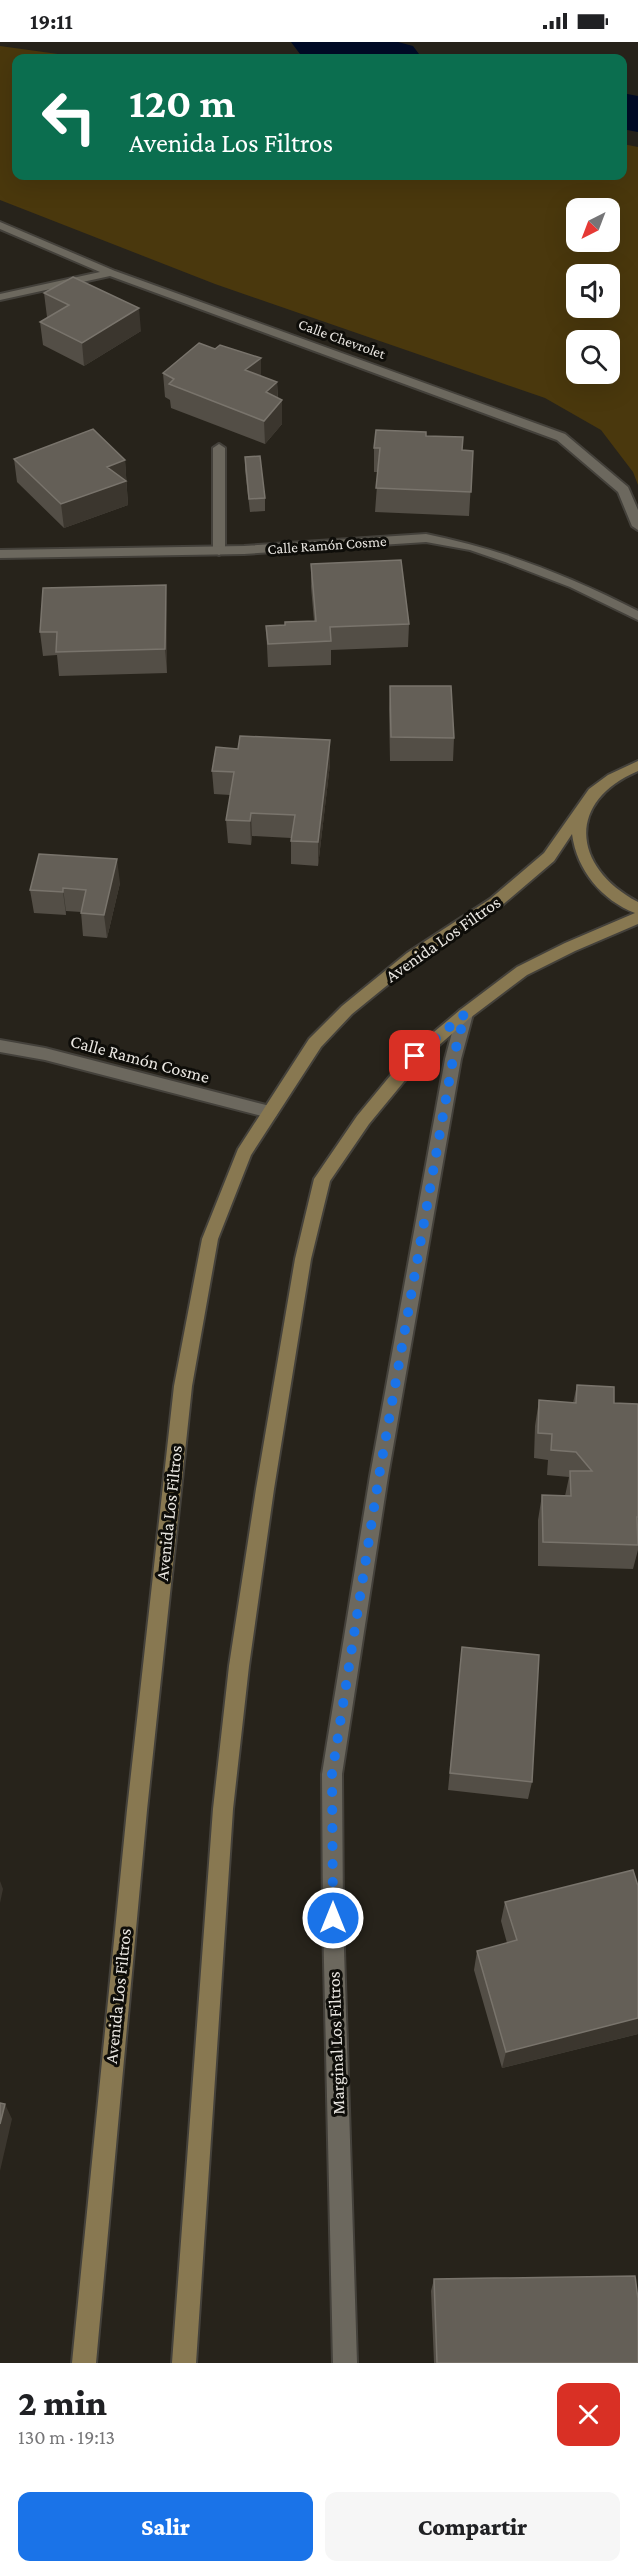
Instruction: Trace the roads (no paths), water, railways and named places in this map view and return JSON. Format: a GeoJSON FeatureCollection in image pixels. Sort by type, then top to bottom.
{"type":"FeatureCollection","features":[{"type":"Feature","properties":{"kind":"main road","name":"Avenida Los Filtros"},"geometry":{"type":"LineString","coordinates":[[84,2363],[136,1810],[183,1386],[210,1239],[244,1153],[315,1043],[347,1010],[412,957],[495,903],[549,857],[600,786],[637,764]]}},
{"type":"Feature","properties":{"kind":"main road"},"geometry":{"type":"LineString","coordinates":[[580,813],[579,846],[594,878],[628,905],[638,909]]}},
{"type":"Feature","properties":{"kind":"main road"},"geometry":{"type":"LineString","coordinates":[[184,2363],[223,1809],[241,1654],[303,1259],[322,1179],[363,1120],[415,1056],[465,1014],[522,971],[570,947],[638,918]]}},
{"type":"Feature","properties":{"kind":"street","name":"Calle Chevrolet"},"geometry":{"type":"LineString","coordinates":[[0,225],[111,273],[561,437],[624,490],[638,526]]}},
{"type":"Feature","properties":{"kind":"street"},"geometry":{"type":"LineString","coordinates":[[0,297],[111,273]]}},
{"type":"Feature","properties":{"kind":"street"},"geometry":{"type":"LineString","coordinates":[[219,448],[219,551]]}},
{"type":"Feature","properties":{"kind":"street","name":"Calle Ramón Cosme"},"geometry":{"type":"LineString","coordinates":[[5,554],[219,551],[426,538],[471,547],[509,559],[575,584],[638,616]]}},
{"type":"Feature","properties":{"kind":"street"},"geometry":{"type":"LineString","coordinates":[[0,545],[5,554]]}},
{"type":"Feature","properties":{"kind":"street","name":"Marginal Los Filtros"},"geometry":{"type":"LineString","coordinates":[[345,2363],[333,1918],[332,1774],[379,1476],[453,1059],[465,1014]]}},
{"type":"Feature","properties":{"kind":"street","name":"Calle Ramón Cosme"},"geometry":{"type":"LineString","coordinates":[[0,1046],[45,1054],[270,1112]]}},
{"type":"Feature","properties":{"kind":"waterway"},"geometry":{"type":"LineString","coordinates":[[320,42],[375,54]]}},
{"type":"Feature","properties":{"kind":"waterway"},"geometry":{"type":"LineString","coordinates":[[627,112],[638,114]]}}]}
